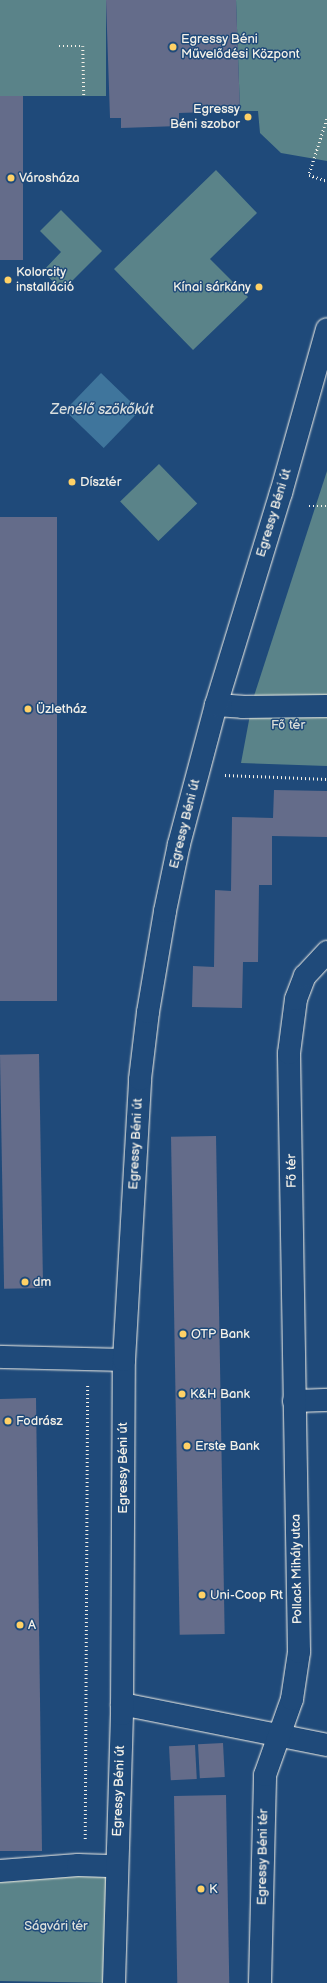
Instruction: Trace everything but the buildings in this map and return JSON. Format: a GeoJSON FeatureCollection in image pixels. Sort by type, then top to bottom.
{"type":"FeatureCollection","features":[{"type":"Feature","properties":{"kind":"street","name":"Egressy Béni út"},"geometry":{"type":"LineString","coordinates":[[114,1983],[116,1866],[122,1704],[124,1360],[140,1078],[148,1012],[164,911],[179,844],[216,705],[281,493],[327,329]]}},
{"type":"Feature","properties":{"kind":"street"},"geometry":{"type":"LineString","coordinates":[[216,705],[242,707],[327,706]]}},
{"type":"Feature","properties":{"kind":"street","name":"Fő tér"},"geometry":{"type":"LineString","coordinates":[[294,1401],[289,1053],[296,999],[305,976],[327,952]]}},
{"type":"Feature","properties":{"kind":"street"},"geometry":{"type":"LineString","coordinates":[[0,1357],[124,1360]]}},
{"type":"Feature","properties":{"kind":"street"},"geometry":{"type":"LineString","coordinates":[[294,1401],[327,1400]]}},
{"type":"Feature","properties":{"kind":"street","name":"Pollack Mihály utca"},"geometry":{"type":"LineString","coordinates":[[279,1734],[292,1699],[299,1652],[294,1401]]}},
{"type":"Feature","properties":{"kind":"street"},"geometry":{"type":"LineString","coordinates":[[122,1704],[279,1734],[327,1745]]}},
{"type":"Feature","properties":{"kind":"street","name":"Egressy Béni tér"},"geometry":{"type":"LineString","coordinates":[[260,1983],[265,1775],[279,1734]]}},
{"type":"Feature","properties":{"kind":"street"},"geometry":{"type":"LineString","coordinates":[[0,1871],[85,1865],[116,1866]]}},
{"type":"Feature","properties":{"kind":"path"},"geometry":{"type":"LineString","coordinates":[[59,46],[83,46],[84,96]]}},
{"type":"Feature","properties":{"kind":"path"},"geometry":{"type":"LineString","coordinates":[[327,119],[309,175],[327,181]]}},
{"type":"Feature","properties":{"kind":"path"},"geometry":{"type":"LineString","coordinates":[[309,506],[327,506]]}},
{"type":"Feature","properties":{"kind":"path"},"geometry":{"type":"LineString","coordinates":[[226,775],[327,779]]}},
{"type":"Feature","properties":{"kind":"path"},"geometry":{"type":"LineString","coordinates":[[85,1865],[87,1378]]}},
{"type":"Feature","properties":{"kind":"green space"},"geometry":{"type":"Polygon","coordinates":[[[0,0],[106,0],[106,96],[0,96],[0,0]]]}},
{"type":"Feature","properties":{"kind":"green space"},"geometry":{"type":"Polygon","coordinates":[[[236,0],[327,0],[327,161],[281,153],[260,133],[258,111],[240,111],[236,0]]]}},
{"type":"Feature","properties":{"kind":"green space"},"geometry":{"type":"Polygon","coordinates":[[[216,170],[257,213],[210,259],[248,297],[193,350],[114,269],[216,170]]]}},
{"type":"Feature","properties":{"kind":"green space"},"geometry":{"type":"Polygon","coordinates":[[[61,210],[102,251],[62,291],[43,271],[61,252],[40,231],[61,210]]]}},
{"type":"Feature","properties":{"kind":"green space"},"geometry":{"type":"Polygon","coordinates":[[[159,464],[197,504],[158,541],[120,502],[159,464]]]}},
{"type":"Feature","properties":{"kind":"green space","name":"Fő tér"},"geometry":{"type":"Polygon","coordinates":[[[327,471],[327,766],[241,763],[253,699],[327,471]]]}},
{"type":"Feature","properties":{"kind":"green space","name":"Ságvári tér"},"geometry":{"type":"Polygon","coordinates":[[[0,1864],[116,1866],[114,1983],[0,1981],[0,1864]]]}},
{"type":"Feature","properties":{"kind":"water","name":"Zenélő szökőkút"},"geometry":{"type":"Polygon","coordinates":[[[101,373],[140,411],[104,448],[65,410],[101,373]]]}},
{"type":"Feature","properties":{"kind":"place","name":"Egressy Béni Művelődési Központ"},"geometry":{"type":"Point","coordinates":[173,47]}},
{"type":"Feature","properties":{"kind":"place","name":"Egressy Béni szobor"},"geometry":{"type":"Point","coordinates":[248,117]}},
{"type":"Feature","properties":{"kind":"place","name":"Városháza"},"geometry":{"type":"Point","coordinates":[11,178]}},
{"type":"Feature","properties":{"kind":"place","name":"Kolorcity installáció"},"geometry":{"type":"Point","coordinates":[8,280]}},
{"type":"Feature","properties":{"kind":"place","name":"Kínai sárkány"},"geometry":{"type":"Point","coordinates":[259,287]}},
{"type":"Feature","properties":{"kind":"place","name":"Dísztér"},"geometry":{"type":"Point","coordinates":[72,482]}},
{"type":"Feature","properties":{"kind":"place","name":"Üzletház"},"geometry":{"type":"Point","coordinates":[28,709]}},
{"type":"Feature","properties":{"kind":"place","name":"dm"},"geometry":{"type":"Point","coordinates":[25,1282]}},
{"type":"Feature","properties":{"kind":"place","name":"OTP Bank"},"geometry":{"type":"Point","coordinates":[183,1334]}},
{"type":"Feature","properties":{"kind":"place","name":"K&H Bank"},"geometry":{"type":"Point","coordinates":[182,1394]}},
{"type":"Feature","properties":{"kind":"place","name":"Fodrász"},"geometry":{"type":"Point","coordinates":[8,1421]}},
{"type":"Feature","properties":{"kind":"place","name":"Erste Bank"},"geometry":{"type":"Point","coordinates":[187,1446]}},
{"type":"Feature","properties":{"kind":"place","name":"Uni-Coop Rt"},"geometry":{"type":"Point","coordinates":[202,1595]}},
{"type":"Feature","properties":{"kind":"place","name":"A"},"geometry":{"type":"Point","coordinates":[20,1625]}},
{"type":"Feature","properties":{"kind":"place","name":"K"},"geometry":{"type":"Point","coordinates":[201,1889]}}]}
